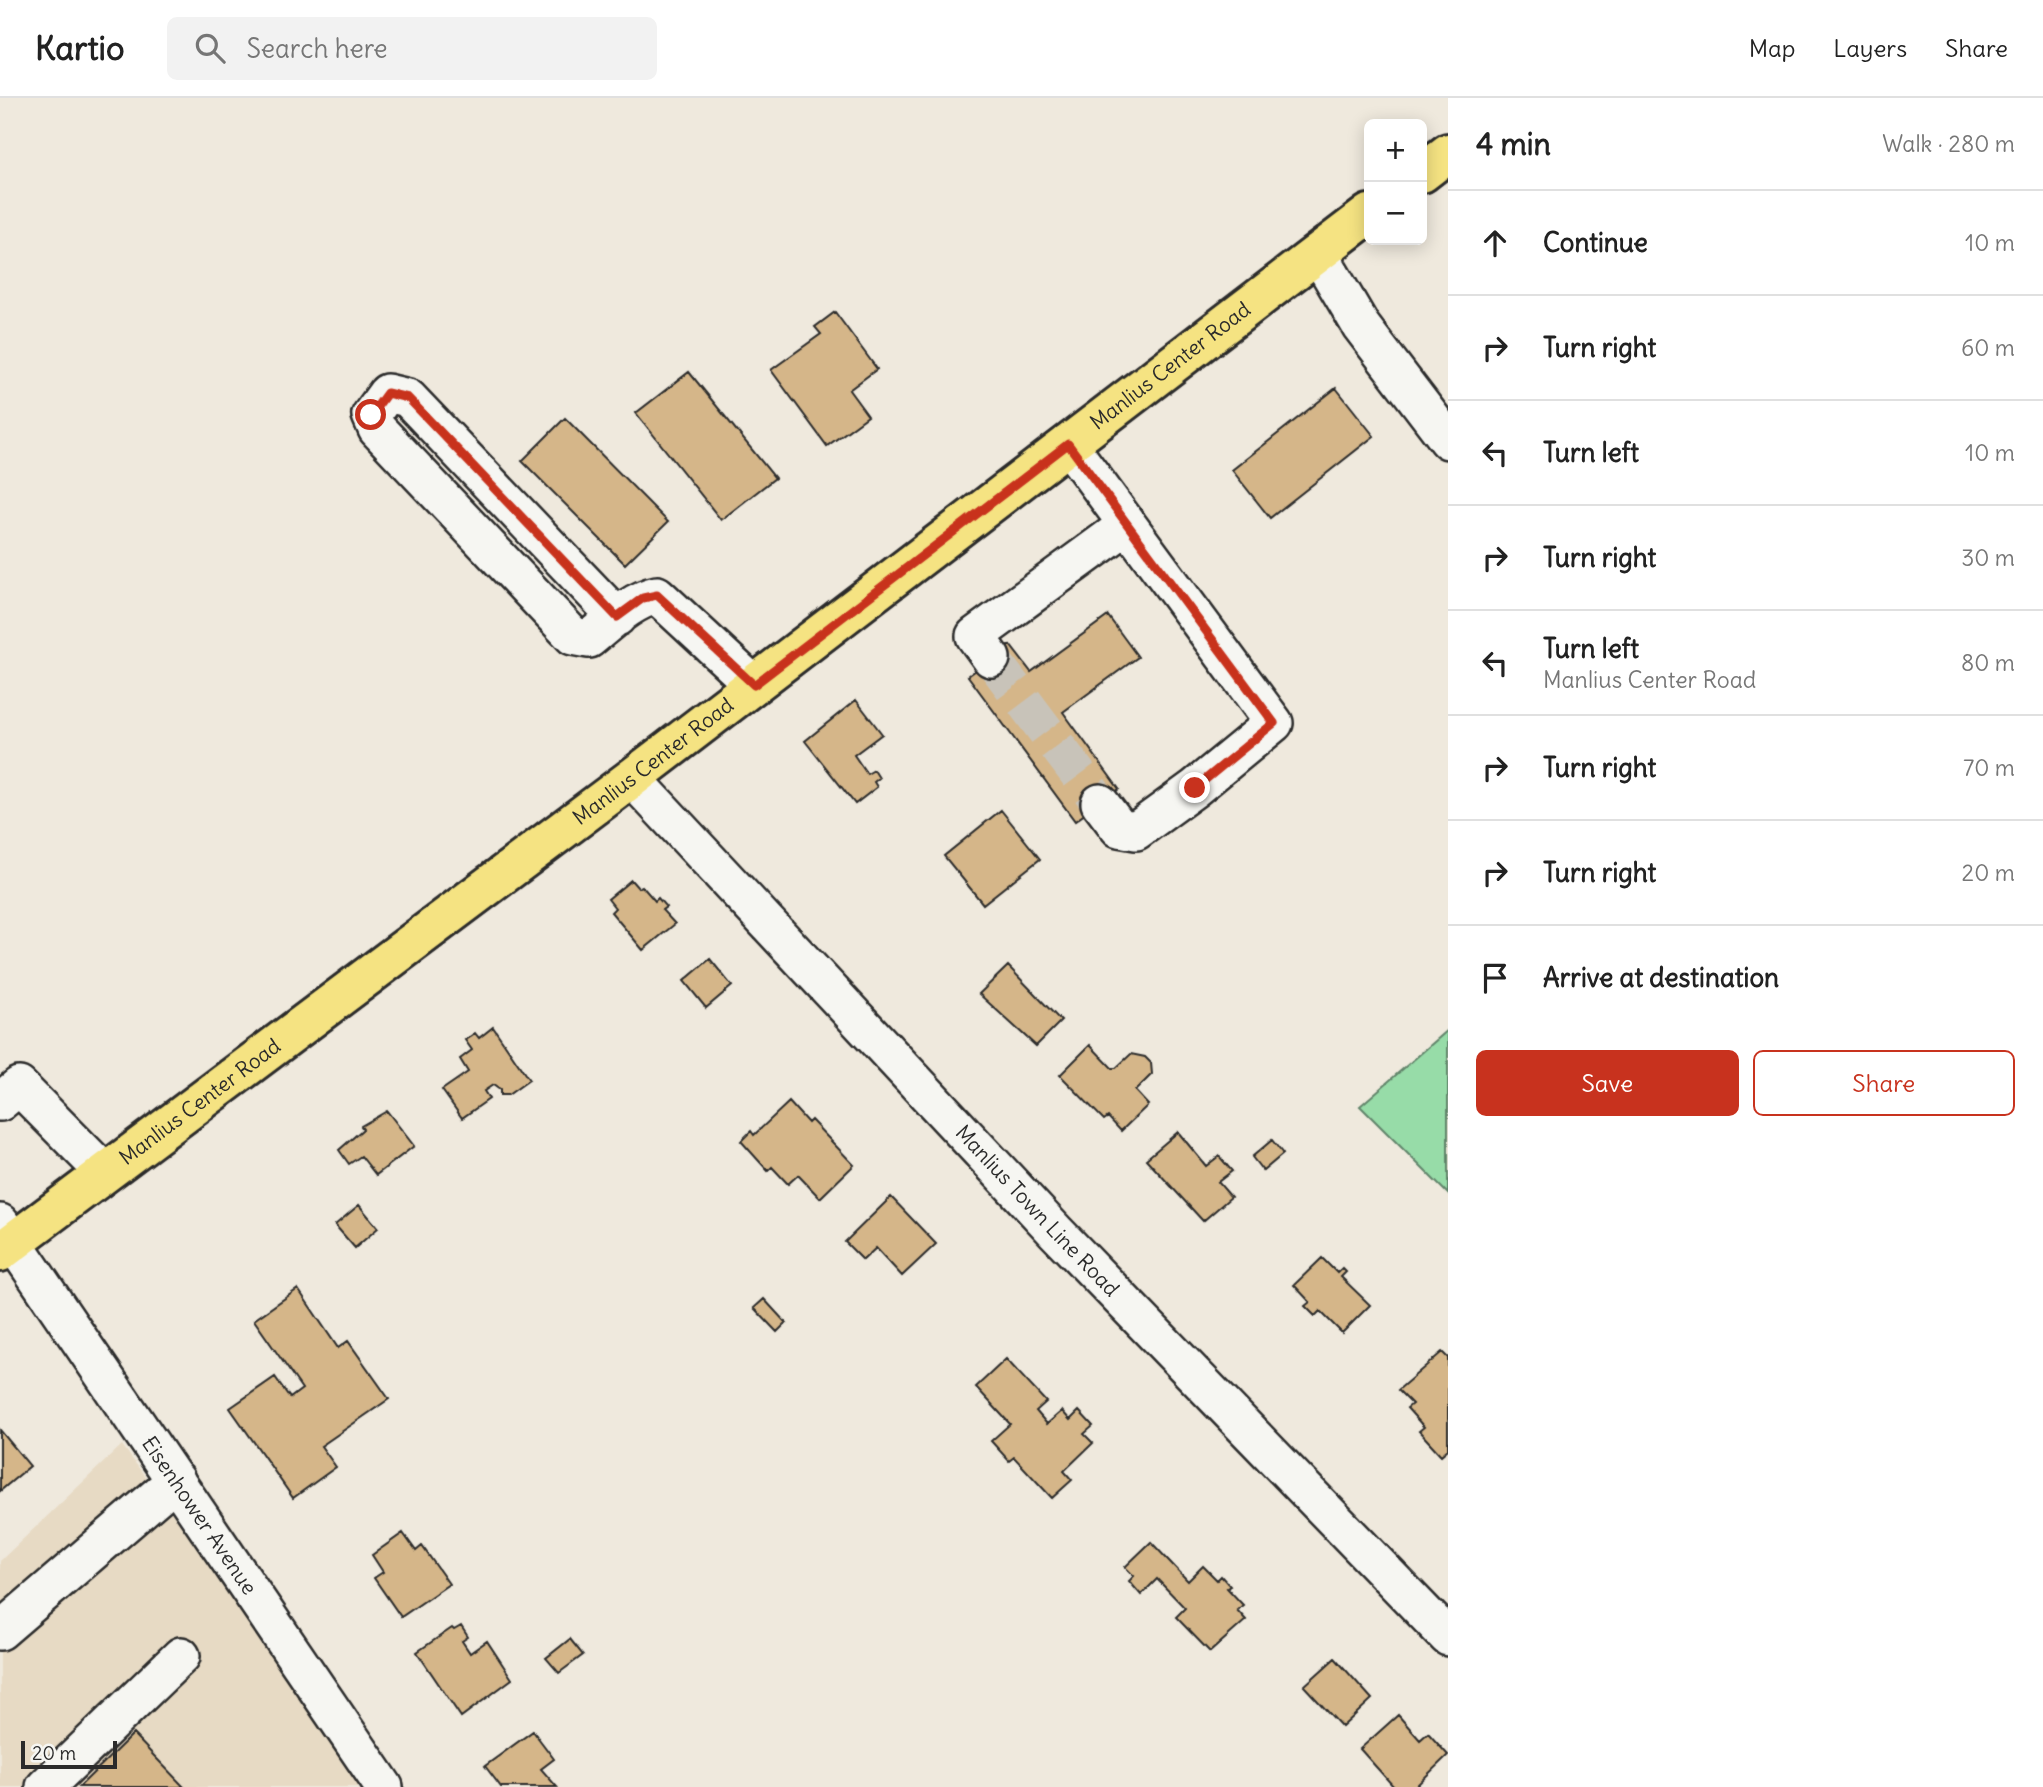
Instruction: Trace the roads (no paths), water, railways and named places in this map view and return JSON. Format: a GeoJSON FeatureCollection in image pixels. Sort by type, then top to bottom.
{"type":"FeatureCollection","features":[{"type":"Feature","properties":{"kind":"main road"},"geometry":{"type":"LineString","coordinates":[[1427,169],[1448,153]]}},
{"type":"Feature","properties":{"kind":"main road","name":"Manlius Center Road"},"geometry":{"type":"LineString","coordinates":[[5,1239],[105,1173],[632,778],[1364,218]]}},
{"type":"Feature","properties":{"kind":"street"},"geometry":{"type":"LineString","coordinates":[[1318,253],[1361,326],[1448,440]]}},
{"type":"Feature","properties":{"kind":"street"},"geometry":{"type":"LineString","coordinates":[[617,617],[408,398],[387,393],[371,415],[377,429],[573,636],[589,639],[643,598],[657,595],[754,685]]}},
{"type":"Feature","properties":{"kind":"street"},"geometry":{"type":"LineString","coordinates":[[1068,444],[1274,723],[1195,788],[1136,831],[1119,828],[1100,803]]}},
{"type":"Feature","properties":{"kind":"street"},"geometry":{"type":"LineString","coordinates":[[991,658],[975,636],[1127,525]]}},
{"type":"Feature","properties":{"kind":"street","name":"Manlius Town Line Road"},"geometry":{"type":"LineString","coordinates":[[632,778],[1055,1231],[1448,1637]]}},
{"type":"Feature","properties":{"kind":"street"},"geometry":{"type":"LineString","coordinates":[[0,1101],[19,1086],[105,1173]]}},
{"type":"Feature","properties":{"kind":"street","name":"Eisenhower Avenue"},"geometry":{"type":"LineString","coordinates":[[5,1239],[176,1480],[384,1787]]}},
{"type":"Feature","properties":{"kind":"street"},"geometry":{"type":"LineString","coordinates":[[0,1631],[176,1480]]}},
{"type":"Feature","properties":{"kind":"street"},"geometry":{"type":"LineString","coordinates":[[45,1787],[181,1656]]}},
{"type":"Feature","properties":{"kind":"tunnel"},"geometry":{"type":"LineString","coordinates":[[991,658],[1100,803]]}}]}
